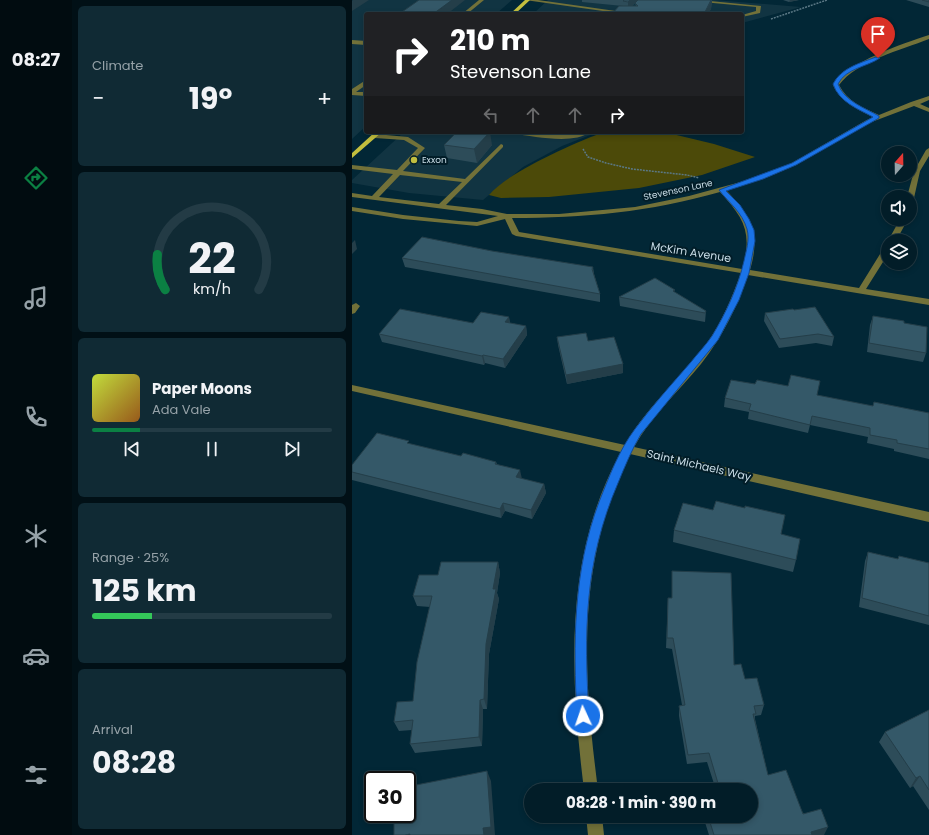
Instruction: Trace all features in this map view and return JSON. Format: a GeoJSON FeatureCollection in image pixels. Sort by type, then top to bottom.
{"type":"FeatureCollection","features":[{"type":"Feature","properties":{"kind":"main road"},"geometry":{"type":"LineString","coordinates":[[514,12],[527,0]]}},
{"type":"Feature","properties":{"kind":"main road"},"geometry":{"type":"LineString","coordinates":[[352,156],[377,134]]}},
{"type":"Feature","properties":{"kind":"street"},"geometry":{"type":"LineString","coordinates":[[467,12],[482,0]]}},
{"type":"Feature","properties":{"kind":"street"},"geometry":{"type":"LineString","coordinates":[[527,0],[584,8]]}},
{"type":"Feature","properties":{"kind":"street"},"geometry":{"type":"LineString","coordinates":[[562,4],[567,0]]}},
{"type":"Feature","properties":{"kind":"street"},"geometry":{"type":"LineString","coordinates":[[683,0],[759,6],[758,12],[744,16]]}},
{"type":"Feature","properties":{"kind":"street"},"geometry":{"type":"LineString","coordinates":[[521,6],[584,8],[623,12]]}},
{"type":"Feature","properties":{"kind":"street"},"geometry":{"type":"LineString","coordinates":[[634,12],[636,7]]}},
{"type":"Feature","properties":{"kind":"street"},"geometry":{"type":"LineString","coordinates":[[877,117],[846,100],[838,92],[836,84],[839,78],[852,68],[929,37]]}},
{"type":"Feature","properties":{"kind":"street"},"geometry":{"type":"LineString","coordinates":[[352,42],[364,43]]}},
{"type":"Feature","properties":{"kind":"street"},"geometry":{"type":"LineString","coordinates":[[352,92],[364,83]]}},
{"type":"Feature","properties":{"kind":"street"},"geometry":{"type":"LineString","coordinates":[[352,92],[364,94]]}},
{"type":"Feature","properties":{"kind":"street","name":"Stevenson Lane"},"geometry":{"type":"LineString","coordinates":[[352,195],[482,211],[507,216],[559,216],[612,212],[662,204],[722,190],[761,178],[794,164],[877,117],[929,98]]}},
{"type":"Feature","properties":{"kind":"street"},"geometry":{"type":"LineString","coordinates":[[913,103],[929,110]]}},
{"type":"Feature","properties":{"kind":"street"},"geometry":{"type":"LineString","coordinates":[[374,198],[422,148],[406,138],[377,134]]}},
{"type":"Feature","properties":{"kind":"street"},"geometry":{"type":"LineString","coordinates":[[533,134],[561,137],[577,136],[582,134]]}},
{"type":"Feature","properties":{"kind":"street"},"geometry":{"type":"LineString","coordinates":[[440,207],[501,146]]}},
{"type":"Feature","properties":{"kind":"street"},"geometry":{"type":"LineString","coordinates":[[912,190],[917,171],[929,150]]}},
{"type":"Feature","properties":{"kind":"street"},"geometry":{"type":"LineString","coordinates":[[352,167],[467,181]]}},
{"type":"Feature","properties":{"kind":"street"},"geometry":{"type":"LineString","coordinates":[[590,783],[583,716],[580,661],[582,610],[586,573],[594,535],[604,503],[627,449],[638,431],[715,338],[735,300],[745,273],[752,241],[746,219],[738,206],[722,190]]}},
{"type":"Feature","properties":{"kind":"street","name":"Stevenson Lane"},"geometry":{"type":"LineString","coordinates":[[352,209],[403,217],[477,224],[507,216]]}},
{"type":"Feature","properties":{"kind":"street","name":"McKim Avenue"},"geometry":{"type":"LineString","coordinates":[[507,216],[516,234],[745,273],[929,302]]}},
{"type":"Feature","properties":{"kind":"street"},"geometry":{"type":"LineString","coordinates":[[861,291],[881,259]]}},
{"type":"Feature","properties":{"kind":"street","name":"Saint Michaels Way"},"geometry":{"type":"LineString","coordinates":[[352,388],[929,517]]}},
{"type":"Feature","properties":{"kind":"street"},"geometry":{"type":"LineString","coordinates":[[595,823],[596,835]]}},
{"type":"Feature","properties":{"kind":"path"},"geometry":{"type":"LineString","coordinates":[[770,19],[827,0]]}},
{"type":"Feature","properties":{"kind":"path"},"geometry":{"type":"LineString","coordinates":[[577,136],[588,157],[606,164],[699,178]]}},
{"type":"Feature","properties":{"kind":"shaded area"},"geometry":{"type":"Polygon","coordinates":[[[352,0],[512,0],[498,12],[364,12],[364,128],[352,139],[352,0]]]}},
{"type":"Feature","properties":{"kind":"shaded area"},"geometry":{"type":"Polygon","coordinates":[[[548,0],[714,0],[801,7],[744,22],[744,12],[535,12],[548,0]]]}},
{"type":"Feature","properties":{"kind":"shaded area"},"geometry":{"type":"Polygon","coordinates":[[[402,134],[593,134],[562,146],[523,167],[483,200],[409,193],[352,183],[352,180],[402,134]]]}},
{"type":"Feature","properties":{"kind":"shaded area"},"geometry":{"type":"Polygon","coordinates":[[[599,134],[672,134],[714,144],[755,157],[702,175],[639,188],[549,197],[501,198],[489,195],[498,186],[526,168],[576,143],[599,134]]]}},
{"type":"Feature","properties":{"kind":"building"},"geometry":{"type":"Polygon","coordinates":[[[419,0],[452,0],[436,12],[402,12],[419,0]]]}},
{"type":"Feature","properties":{"kind":"building"},"geometry":{"type":"Polygon","coordinates":[[[638,0],[711,0],[705,12],[614,12],[619,6],[638,6],[635,3],[638,0]]]}},
{"type":"Feature","properties":{"kind":"building"},"geometry":{"type":"Polygon","coordinates":[[[455,134],[488,134],[474,149],[444,145],[455,134]]]}},
{"type":"Feature","properties":{"kind":"building"},"geometry":{"type":"Polygon","coordinates":[[[422,237],[492,251],[593,267],[592,269],[600,294],[402,258],[422,237]]]}},
{"type":"Feature","properties":{"kind":"building"},"geometry":{"type":"Polygon","coordinates":[[[655,278],[706,311],[705,313],[619,297],[655,278]]]}},
{"type":"Feature","properties":{"kind":"building"},"geometry":{"type":"Polygon","coordinates":[[[815,307],[834,337],[818,334],[780,339],[765,313],[793,309],[815,307]]]}},
{"type":"Feature","properties":{"kind":"building"},"geometry":{"type":"Polygon","coordinates":[[[400,309],[473,323],[481,312],[509,317],[505,322],[526,326],[503,359],[482,356],[379,334],[400,309]]]}},
{"type":"Feature","properties":{"kind":"building"},"geometry":{"type":"Polygon","coordinates":[[[873,316],[904,321],[904,323],[927,327],[926,353],[869,343],[873,316]]]}},
{"type":"Feature","properties":{"kind":"building"},"geometry":{"type":"Polygon","coordinates":[[[586,333],[588,341],[614,337],[623,364],[566,375],[557,337],[586,333]]]}},
{"type":"Feature","properties":{"kind":"building"},"geometry":{"type":"Polygon","coordinates":[[[791,375],[820,381],[817,395],[873,406],[874,402],[929,413],[929,449],[897,443],[897,440],[870,435],[870,428],[812,416],[810,425],[749,410],[751,404],[725,398],[731,380],[755,384],[757,380],[788,386],[791,375]]]}},
{"type":"Feature","properties":{"kind":"building"},"geometry":{"type":"Polygon","coordinates":[[[377,433],[409,441],[407,443],[461,456],[463,453],[496,462],[495,464],[520,470],[516,477],[544,484],[531,510],[503,503],[500,509],[352,472],[352,465],[377,433]]]}},
{"type":"Feature","properties":{"kind":"building"},"geometry":{"type":"Polygon","coordinates":[[[716,501],[785,515],[781,534],[800,539],[796,560],[674,530],[683,503],[713,510],[716,501]]]}},
{"type":"Feature","properties":{"kind":"building"},"geometry":{"type":"Polygon","coordinates":[[[868,552],[898,559],[899,556],[929,563],[929,616],[862,598],[868,552]]]}},
{"type":"Feature","properties":{"kind":"building"},"geometry":{"type":"Polygon","coordinates":[[[441,562],[498,562],[493,589],[496,589],[486,644],[484,699],[480,700],[479,737],[410,744],[413,720],[394,722],[397,702],[413,701],[417,662],[432,596],[413,596],[419,575],[438,575],[441,562]]]}},
{"type":"Feature","properties":{"kind":"building"},"geometry":{"type":"Polygon","coordinates":[[[672,571],[731,573],[734,665],[741,664],[745,679],[757,678],[764,705],[754,706],[756,714],[753,714],[768,775],[786,770],[803,814],[821,809],[828,827],[811,832],[812,835],[714,835],[710,823],[758,823],[758,783],[718,783],[709,753],[688,755],[679,706],[685,705],[673,638],[667,638],[668,598],[672,598],[672,571]]]}},
{"type":"Feature","properties":{"kind":"building"},"geometry":{"type":"Polygon","coordinates":[[[929,710],[929,790],[920,776],[916,778],[885,732],[929,710]]]}},
{"type":"Feature","properties":{"kind":"building"},"geometry":{"type":"Polygon","coordinates":[[[487,771],[491,827],[483,828],[484,835],[394,835],[394,823],[416,823],[416,785],[487,771]]]}},
{"type":"Feature","properties":{"kind":"place","name":"Exxon"},"geometry":{"type":"Point","coordinates":[414,160]}},
{"type":"Feature","properties":{"kind":"route"},"geometry":{"type":"LineString","coordinates":[[583,716],[580,661],[582,610],[586,573],[594,535],[604,503],[627,449],[638,431],[703,355],[715,338],[735,300],[745,273],[752,241],[750,230],[746,219],[738,206],[722,190],[761,178],[794,164],[877,117],[846,100],[838,92],[836,84],[839,78],[852,68],[878,58]]}}]}
